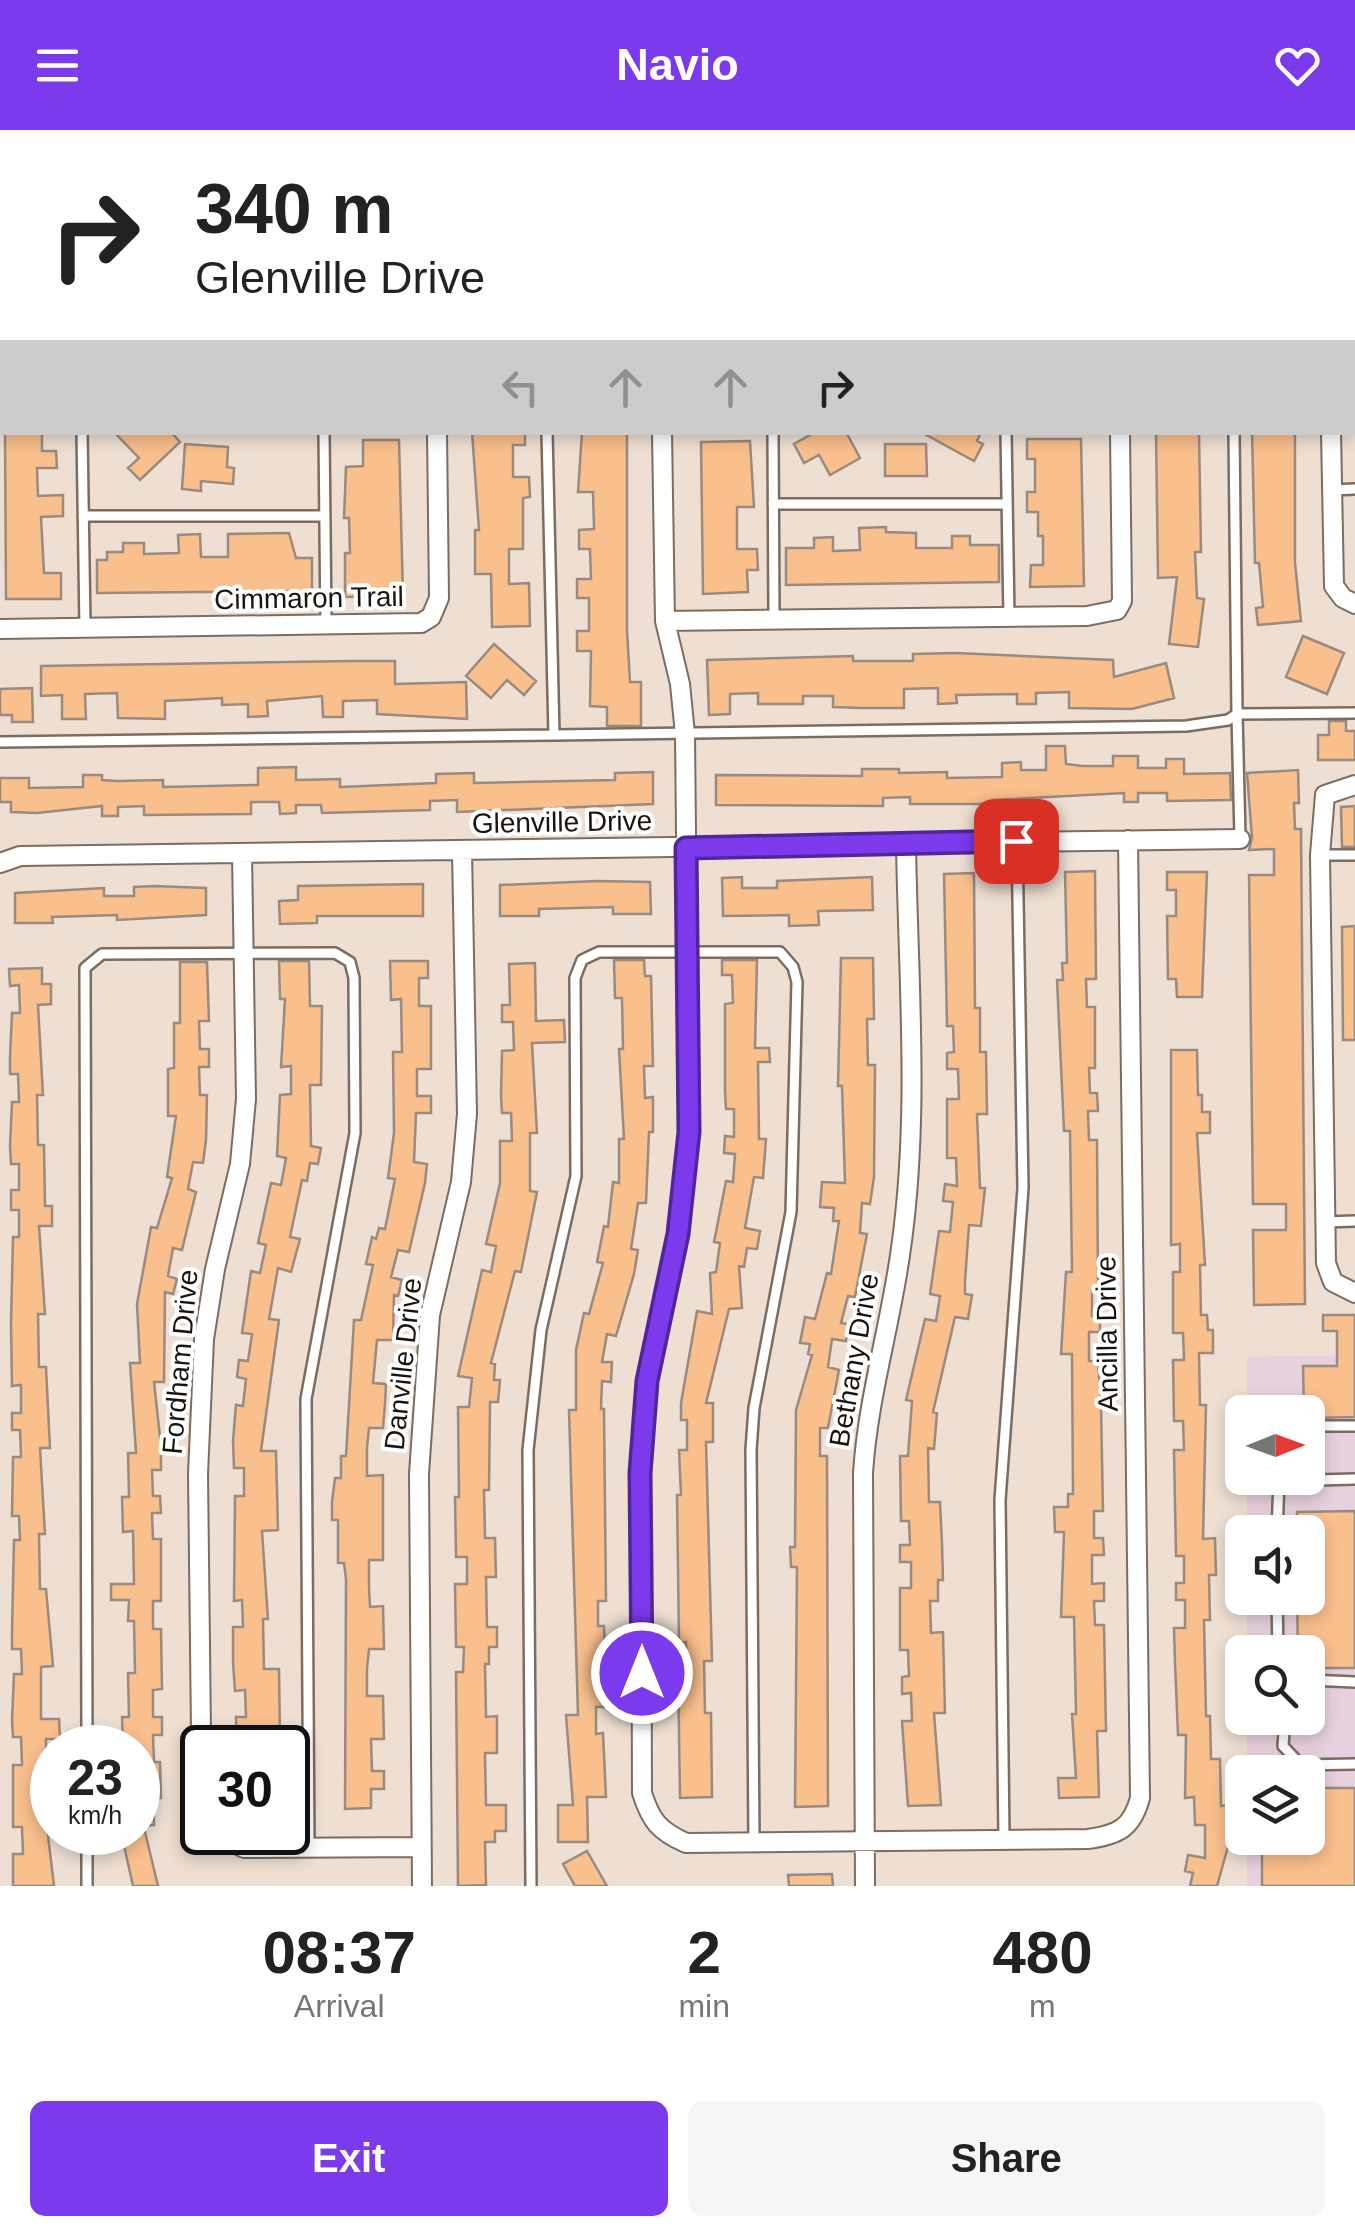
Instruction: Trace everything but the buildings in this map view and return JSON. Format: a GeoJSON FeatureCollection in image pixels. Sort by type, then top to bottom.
{"type":"FeatureCollection","features":[{"type":"Feature","properties":{"kind":"street","name":"Cimmaron Trail"},"geometry":{"type":"LineString","coordinates":[[0,630],[422,623],[436,610],[436,435]]}},
{"type":"Feature","properties":{"kind":"street"},"geometry":{"type":"LineString","coordinates":[[662,435],[665,621],[680,684],[685,734],[689,1132],[678,1234],[647,1381],[640,1473],[642,1793],[649,1816],[661,1831],[686,1843],[1004,1840]]}},
{"type":"Feature","properties":{"kind":"street"},"geometry":{"type":"LineString","coordinates":[[665,621],[1009,618],[1102,615],[1117,610],[1122,578],[1120,435]]}},
{"type":"Feature","properties":{"kind":"street"},"geometry":{"type":"LineString","coordinates":[[1331,435],[1334,586],[1343,598],[1355,604]]}},
{"type":"Feature","properties":{"kind":"street"},"geometry":{"type":"LineString","coordinates":[[1355,785],[1325,795],[1320,856],[1328,1276],[1355,1293]]}},
{"type":"Feature","properties":{"kind":"street","name":"Glenville Drive"},"geometry":{"type":"LineString","coordinates":[[2,862],[20,856],[1240,839]]}},
{"type":"Feature","properties":{"kind":"street","name":"Ancilla Drive"},"geometry":{"type":"LineString","coordinates":[[1004,1840],[1110,1836],[1130,1825],[1140,1798],[1128,840]]}},
{"type":"Feature","properties":{"kind":"street","name":"Bethany Drive"},"geometry":{"type":"LineString","coordinates":[[865,1886],[863,1473],[867,1410],[901,1250],[906,1199],[911,1095],[906,844]]}},
{"type":"Feature","properties":{"kind":"street","name":"Danville Drive"},"geometry":{"type":"LineString","coordinates":[[422,1886],[419,1474],[430,1315],[461,1182],[467,1114],[462,851]]}},
{"type":"Feature","properties":{"kind":"street","name":"Fordham Drive"},"geometry":{"type":"LineString","coordinates":[[201,1725],[198,1474],[204,1339],[215,1269],[240,1164],[246,1099],[242,854]]}},
{"type":"Feature","properties":{"kind":"street"},"geometry":{"type":"LineString","coordinates":[[310,1848],[421,1847]]}},
{"type":"Feature","properties":{"kind":"lane"},"geometry":{"type":"LineString","coordinates":[[82,435],[85,630]]}},
{"type":"Feature","properties":{"kind":"lane"},"geometry":{"type":"LineString","coordinates":[[324,435],[326,625]]}},
{"type":"Feature","properties":{"kind":"lane"},"geometry":{"type":"LineString","coordinates":[[547,435],[554,734]]}},
{"type":"Feature","properties":{"kind":"lane"},"geometry":{"type":"LineString","coordinates":[[772,435],[774,620]]}},
{"type":"Feature","properties":{"kind":"lane"},"geometry":{"type":"LineString","coordinates":[[1006,435],[1009,618]]}},
{"type":"Feature","properties":{"kind":"lane"},"geometry":{"type":"LineString","coordinates":[[1234,435],[1240,839]]}},
{"type":"Feature","properties":{"kind":"lane"},"geometry":{"type":"LineString","coordinates":[[1332,490],[1355,489]]}},
{"type":"Feature","properties":{"kind":"lane"},"geometry":{"type":"LineString","coordinates":[[774,504],[1007,504]]}},
{"type":"Feature","properties":{"kind":"lane"},"geometry":{"type":"LineString","coordinates":[[83,516],[325,516]]}},
{"type":"Feature","properties":{"kind":"lane"},"geometry":{"type":"LineString","coordinates":[[0,742],[1186,726],[1228,720],[1237,714],[1355,713]]}},
{"type":"Feature","properties":{"kind":"lane"},"geometry":{"type":"LineString","coordinates":[[1004,1840],[1000,1500],[1023,1188],[1016,841]]}},
{"type":"Feature","properties":{"kind":"lane"},"geometry":{"type":"LineString","coordinates":[[1320,856],[1355,855]]}},
{"type":"Feature","properties":{"kind":"lane"},"geometry":{"type":"LineString","coordinates":[[87,1725],[82,978],[90,960],[102,954],[244,952],[335,953],[350,962],[354,978],[354,1133],[306,1400],[308,1725]]}},
{"type":"Feature","properties":{"kind":"lane"},"geometry":{"type":"LineString","coordinates":[[532,1886],[528,1450],[540,1330],[576,1176],[575,978],[582,960],[599,952],[780,952],[798,982],[791,1212],[754,1408],[751,1450],[754,1842]]}},
{"type":"Feature","properties":{"kind":"lane"},"geometry":{"type":"LineString","coordinates":[[1324,1222],[1355,1221]]}},
{"type":"Feature","properties":{"kind":"lane"},"geometry":{"type":"LineString","coordinates":[[1325,1426],[1355,1426]]}},
{"type":"Feature","properties":{"kind":"lane"},"geometry":{"type":"LineString","coordinates":[[1325,1479],[1355,1478]]}},
{"type":"Feature","properties":{"kind":"lane"},"geometry":{"type":"LineString","coordinates":[[1325,1681],[1355,1682]]}},
{"type":"Feature","properties":{"kind":"lane"},"geometry":{"type":"LineString","coordinates":[[1284,1735],[1283,1746],[1301,1765],[1355,1764]]}},
{"type":"Feature","properties":{"kind":"lane"},"geometry":{"type":"LineString","coordinates":[[87,1855],[88,1886]]}},
{"type":"Feature","properties":{"kind":"shaded area"},"geometry":{"type":"Polygon","coordinates":[[[1355,1355],[1355,1886],[1247,1886],[1247,1855],[1325,1855],[1325,1755],[1247,1755],[1247,1735],[1325,1735],[1325,1635],[1247,1635],[1247,1615],[1325,1615],[1325,1515],[1247,1515],[1247,1495],[1325,1495],[1325,1395],[1247,1395],[1247,1357],[1355,1355]]]}},
{"type":"Feature","properties":{"kind":"route"},"geometry":{"type":"LineString","coordinates":[[642,1673],[640,1473],[647,1381],[682,1213],[689,1132],[686,848],[1016,841]]}}]}
